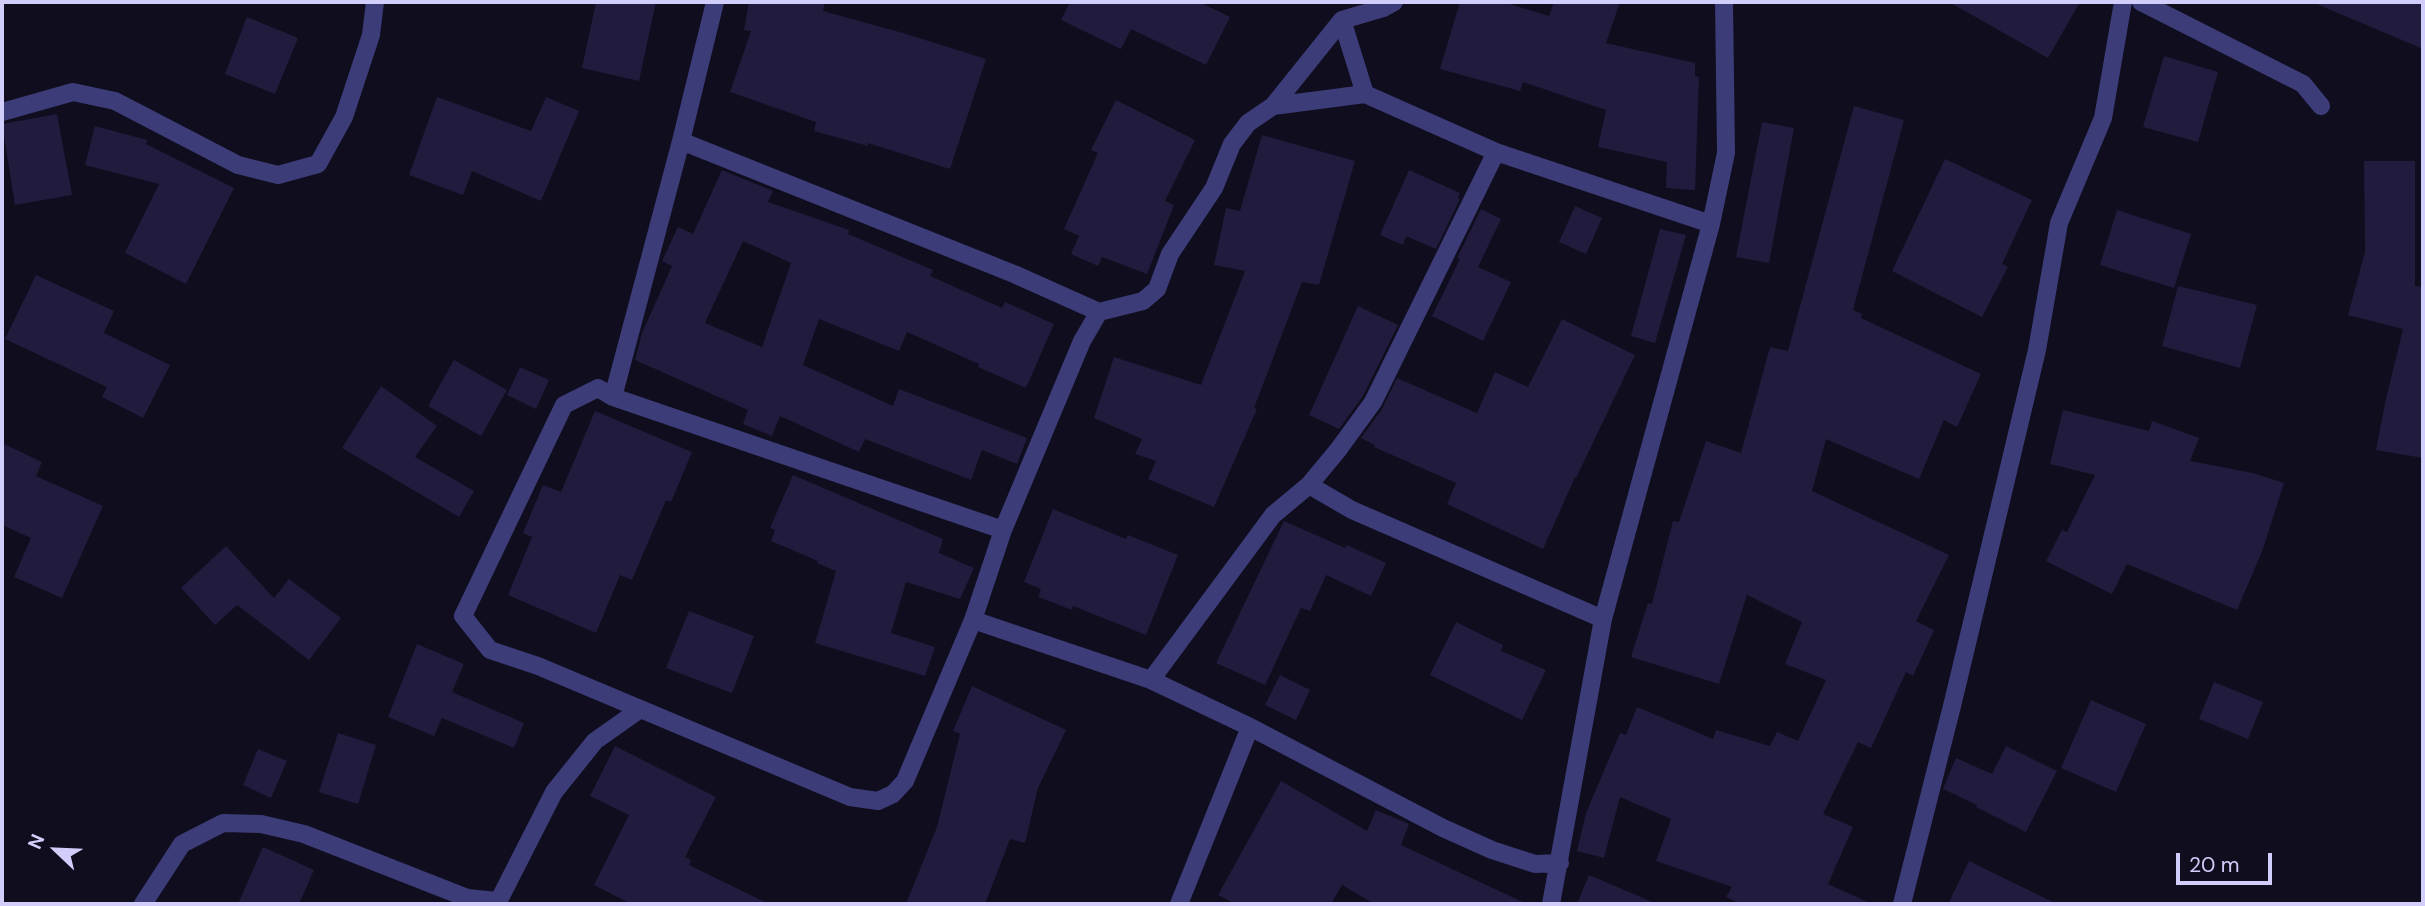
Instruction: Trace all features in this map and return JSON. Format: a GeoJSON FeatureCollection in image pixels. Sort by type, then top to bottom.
{"type":"FeatureCollection","features":[{"type":"Feature","properties":{"kind":"street"},"geometry":{"type":"LineString","coordinates":[[2,112],[74,92],[115,101],[238,165],[278,175],[318,164],[344,117],[371,35],[375,2]]}},
{"type":"Feature","properties":{"kind":"street"},"geometry":{"type":"LineString","coordinates":[[613,397],[715,2]]}},
{"type":"Feature","properties":{"kind":"street"},"geometry":{"type":"LineString","coordinates":[[681,141],[1014,274],[1098,313],[1143,301],[1157,289],[1170,254],[1214,188],[1232,144],[1248,123],[1273,106],[1342,20],[1394,2]]}},
{"type":"Feature","properties":{"kind":"street"},"geometry":{"type":"LineString","coordinates":[[1551,904],[1602,619],[1711,224],[1726,153],[1724,2]]}},
{"type":"Feature","properties":{"kind":"street"},"geometry":{"type":"LineString","coordinates":[[1902,904],[2037,350],[2059,223],[2103,118],[2123,2]]}},
{"type":"Feature","properties":{"kind":"street"},"geometry":{"type":"LineString","coordinates":[[2141,2],[2303,84],[2321,106]]}},
{"type":"Feature","properties":{"kind":"street"},"geometry":{"type":"LineString","coordinates":[[1342,20],[1365,94]]}},
{"type":"Feature","properties":{"kind":"street"},"geometry":{"type":"LineString","coordinates":[[1273,106],[1365,94],[1496,152],[1711,224]]}},
{"type":"Feature","properties":{"kind":"street"},"geometry":{"type":"LineString","coordinates":[[1151,680],[1273,515],[1309,485],[1373,402],[1496,152]]}},
{"type":"Feature","properties":{"kind":"street"},"geometry":{"type":"LineString","coordinates":[[1003,530],[613,397],[598,388],[564,405],[463,616],[490,650],[538,666],[850,797],[878,801],[893,794],[905,781],[973,620],[1003,530],[1082,341],[1098,313]]}},
{"type":"Feature","properties":{"kind":"street"},"geometry":{"type":"LineString","coordinates":[[1309,485],[1352,510],[1602,619]]}},
{"type":"Feature","properties":{"kind":"street"},"geometry":{"type":"LineString","coordinates":[[973,620],[1151,680],[1250,727],[1443,828],[1492,850],[1535,864],[1560,863]]}},
{"type":"Feature","properties":{"kind":"street"},"geometry":{"type":"LineString","coordinates":[[143,904],[182,844],[223,823],[261,824],[304,834],[467,898],[497,903],[554,792],[594,741],[639,710]]}},
{"type":"Feature","properties":{"kind":"street"},"geometry":{"type":"LineString","coordinates":[[1179,904],[1250,727]]}},
{"type":"Feature","properties":{"kind":"building"},"geometry":{"type":"Polygon","coordinates":[[[596,2],[656,2],[639,81],[582,68],[596,2]]]}},
{"type":"Feature","properties":{"kind":"building"},"geometry":{"type":"Polygon","coordinates":[[[749,2],[825,2],[823,11],[986,59],[950,169],[868,143],[868,146],[814,131],[816,122],[730,92],[751,31],[744,30],[749,2]]]}},
{"type":"Feature","properties":{"kind":"building"},"geometry":{"type":"Polygon","coordinates":[[[1070,2],[1199,2],[1230,17],[1206,65],[1131,29],[1121,49],[1061,20],[1070,2]]]}},
{"type":"Feature","properties":{"kind":"building"},"geometry":{"type":"Polygon","coordinates":[[[1460,2],[1503,2],[1549,16],[1554,2],[1620,2],[1606,43],[1695,63],[1695,76],[1699,77],[1695,190],[1666,188],[1667,162],[1598,147],[1606,110],[1523,82],[1520,91],[1440,69],[1460,2]]]}},
{"type":"Feature","properties":{"kind":"building"},"geometry":{"type":"Polygon","coordinates":[[[1949,2],[2080,2],[2048,58],[1949,2]]]}},
{"type":"Feature","properties":{"kind":"building"},"geometry":{"type":"Polygon","coordinates":[[[2312,2],[2423,2],[2423,49],[2312,2]]]}},
{"type":"Feature","properties":{"kind":"building"},"geometry":{"type":"Polygon","coordinates":[[[247,17],[298,38],[275,94],[225,74],[247,17]]]}},
{"type":"Feature","properties":{"kind":"building"},"geometry":{"type":"Polygon","coordinates":[[[2164,56],[2218,72],[2198,142],[2143,127],[2164,56]]]}},
{"type":"Feature","properties":{"kind":"building"},"geometry":{"type":"Polygon","coordinates":[[[437,97],[531,131],[546,97],[579,111],[541,201],[472,171],[463,195],[409,175],[437,97]]]}},
{"type":"Feature","properties":{"kind":"building"},"geometry":{"type":"Polygon","coordinates":[[[1116,100],[1195,140],[1165,201],[1174,205],[1147,274],[1102,257],[1098,266],[1071,254],[1079,236],[1064,229],[1098,153],[1091,150],[1116,100]]]}},
{"type":"Feature","properties":{"kind":"building"},"geometry":{"type":"Polygon","coordinates":[[[1854,106],[1904,120],[1853,310],[1862,314],[1861,318],[1981,374],[1957,427],[1944,420],[1919,479],[1826,439],[1812,491],[1949,555],[1916,621],[1934,630],[1913,676],[1906,672],[1871,748],[1858,742],[1823,814],[1853,827],[1828,884],[1872,904],[1741,904],[1726,897],[1732,887],[1656,861],[1671,819],[1620,797],[1604,858],[1577,851],[1586,813],[1620,733],[1626,735],[1637,707],[1713,739],[1716,730],[1770,746],[1777,732],[1798,741],[1826,680],[1785,664],[1802,622],[1747,595],[1719,684],[1631,657],[1648,603],[1652,604],[1673,521],[1679,522],[1706,441],[1741,453],[1770,347],[1788,351],[1854,106]]]}},
{"type":"Feature","properties":{"kind":"building"},"geometry":{"type":"Polygon","coordinates":[[[57,114],[72,195],[15,205],[2,124],[57,114]]]}},
{"type":"Feature","properties":{"kind":"building"},"geometry":{"type":"Polygon","coordinates":[[[1762,122],[1794,128],[1769,263],[1736,257],[1762,122]]]}},
{"type":"Feature","properties":{"kind":"building"},"geometry":{"type":"Polygon","coordinates":[[[95,126],[147,140],[146,144],[234,188],[186,284],[125,253],[159,184],[85,165],[95,126]]]}},
{"type":"Feature","properties":{"kind":"building"},"geometry":{"type":"Polygon","coordinates":[[[1262,135],[1355,161],[1319,285],[1302,282],[1254,408],[1257,409],[1214,507],[1148,479],[1156,461],[1135,454],[1142,439],[1094,418],[1114,357],[1201,385],[1245,271],[1214,265],[1226,208],[1240,211],[1262,135]]]}},
{"type":"Feature","properties":{"kind":"building"},"geometry":{"type":"Polygon","coordinates":[[[1945,159],[2032,200],[2002,264],[2008,267],[1982,317],[1892,271],[1945,159]]]}},
{"type":"Feature","properties":{"kind":"building"},"geometry":{"type":"Polygon","coordinates":[[[2364,161],[2415,161],[2415,286],[2423,287],[2423,458],[2376,450],[2403,329],[2348,315],[2365,252],[2364,161]]]}},
{"type":"Feature","properties":{"kind":"building"},"geometry":{"type":"Polygon","coordinates":[[[722,170],[773,191],[768,202],[849,230],[848,234],[933,270],[930,276],[1002,308],[1005,302],[1054,324],[1026,388],[907,332],[899,351],[819,319],[803,365],[893,406],[899,389],[1027,438],[1017,464],[982,450],[971,480],[865,439],[859,452],[780,416],[772,436],[743,424],[748,410],[635,360],[642,333],[672,266],[662,261],[678,227],[693,234],[722,170]],[[743,241],[705,323],[762,347],[791,263],[743,241]]]}},
{"type":"Feature","properties":{"kind":"building"},"geometry":{"type":"Polygon","coordinates":[[[1409,170],[1460,193],[1460,199],[1436,249],[1406,236],[1403,245],[1380,235],[1409,170]]]}},
{"type":"Feature","properties":{"kind":"building"},"geometry":{"type":"Polygon","coordinates":[[[1575,206],[1602,218],[1586,254],[1559,242],[1575,206]]]}},
{"type":"Feature","properties":{"kind":"building"},"geometry":{"type":"Polygon","coordinates":[[[1481,209],[1501,219],[1478,267],[1511,282],[1483,341],[1432,316],[1481,209]]]}},
{"type":"Feature","properties":{"kind":"building"},"geometry":{"type":"Polygon","coordinates":[[[2117,210],[2191,234],[2174,288],[2100,265],[2117,210]]]}},
{"type":"Feature","properties":{"kind":"building"},"geometry":{"type":"Polygon","coordinates":[[[1660,229],[1686,235],[1655,343],[1631,336],[1660,229]]]}},
{"type":"Feature","properties":{"kind":"building"},"geometry":{"type":"Polygon","coordinates":[[[36,275],[114,311],[104,333],[170,365],[143,418],[102,397],[107,387],[5,339],[36,275]]]}},
{"type":"Feature","properties":{"kind":"building"},"geometry":{"type":"Polygon","coordinates":[[[2178,286],[2257,305],[2240,368],[2162,346],[2178,286]]]}},
{"type":"Feature","properties":{"kind":"building"},"geometry":{"type":"Polygon","coordinates":[[[1358,306],[1398,325],[1363,396],[1339,429],[1309,415],[1358,306]]]}},
{"type":"Feature","properties":{"kind":"building"},"geometry":{"type":"Polygon","coordinates":[[[1562,319],[1635,355],[1543,549],[1447,504],[1456,483],[1374,447],[1375,445],[1361,438],[1382,409],[1397,378],[1477,413],[1495,372],[1528,387],[1562,319]]]}},
{"type":"Feature","properties":{"kind":"building"},"geometry":{"type":"Polygon","coordinates":[[[454,360],[507,390],[481,436],[428,406],[454,360]]]}},
{"type":"Feature","properties":{"kind":"building"},"geometry":{"type":"Polygon","coordinates":[[[520,367],[549,380],[536,409],[507,395],[520,367]]]}},
{"type":"Feature","properties":{"kind":"building"},"geometry":{"type":"Polygon","coordinates":[[[381,386],[437,426],[415,457],[474,491],[459,517],[342,448],[381,386]]]}},
{"type":"Feature","properties":{"kind":"building"},"geometry":{"type":"Polygon","coordinates":[[[2063,410],[2149,431],[2152,421],[2199,438],[2190,461],[2253,473],[2284,483],[2263,549],[2237,610],[2127,564],[2112,594],[2046,561],[2062,530],[2067,532],[2095,475],[2050,464],[2063,410]]]}},
{"type":"Feature","properties":{"kind":"building"},"geometry":{"type":"Polygon","coordinates":[[[595,411],[692,452],[671,502],[666,500],[632,580],[620,575],[596,633],[508,595],[532,537],[523,533],[543,485],[561,492],[595,411]]]}},
{"type":"Feature","properties":{"kind":"building"},"geometry":{"type":"Polygon","coordinates":[[[2,443],[42,462],[36,476],[103,506],[62,598],[14,577],[31,538],[2,525],[2,443]]]}},
{"type":"Feature","properties":{"kind":"building"},"geometry":{"type":"Polygon","coordinates":[[[793,475],[943,539],[939,553],[974,568],[960,599],[906,582],[891,633],[935,647],[925,676],[815,643],[836,571],[771,541],[775,530],[770,528],[793,475]]]}},
{"type":"Feature","properties":{"kind":"building"},"geometry":{"type":"Polygon","coordinates":[[[1053,509],[1126,539],[1128,535],[1178,555],[1146,635],[1073,606],[1072,610],[1038,597],[1041,589],[1024,582],[1053,509]]]}},
{"type":"Feature","properties":{"kind":"building"},"geometry":{"type":"Polygon","coordinates":[[[1284,521],[1386,563],[1371,596],[1326,575],[1310,611],[1301,608],[1265,685],[1216,663],[1284,521]]]}},
{"type":"Feature","properties":{"kind":"building"},"geometry":{"type":"Polygon","coordinates":[[[226,546],[274,598],[289,579],[341,618],[309,660],[237,605],[215,625],[181,588],[226,546]]]}},
{"type":"Feature","properties":{"kind":"building"},"geometry":{"type":"Polygon","coordinates":[[[689,611],[754,636],[732,693],[666,668],[689,611]]]}},
{"type":"Feature","properties":{"kind":"building"},"geometry":{"type":"Polygon","coordinates":[[[1456,622],[1503,645],[1501,651],[1546,670],[1522,720],[1430,675],[1456,622]]]}},
{"type":"Feature","properties":{"kind":"building"},"geometry":{"type":"Polygon","coordinates":[[[417,644],[464,664],[452,692],[524,723],[514,748],[442,718],[434,736],[388,717],[417,644]]]}},
{"type":"Feature","properties":{"kind":"building"},"geometry":{"type":"Polygon","coordinates":[[[1280,675],[1310,690],[1296,720],[1265,705],[1280,675]]]}},
{"type":"Feature","properties":{"kind":"building"},"geometry":{"type":"Polygon","coordinates":[[[2214,682],[2263,702],[2248,739],[2199,719],[2214,682]]]}},
{"type":"Feature","properties":{"kind":"building"},"geometry":{"type":"Polygon","coordinates":[[[972,686],[1066,730],[1038,788],[1025,843],[1010,839],[985,904],[906,904],[937,827],[960,734],[953,731],[972,686]]]}},
{"type":"Feature","properties":{"kind":"building"},"geometry":{"type":"Polygon","coordinates":[[[2091,700],[2146,724],[2116,792],[2061,768],[2091,700]]]}},
{"type":"Feature","properties":{"kind":"building"},"geometry":{"type":"Polygon","coordinates":[[[338,733],[376,745],[358,804],[319,792],[338,733]]]}},
{"type":"Feature","properties":{"kind":"building"},"geometry":{"type":"Polygon","coordinates":[[[615,746],[716,797],[685,857],[691,860],[689,865],[769,904],[631,904],[594,885],[629,815],[590,796],[615,746]]]}},
{"type":"Feature","properties":{"kind":"building"},"geometry":{"type":"Polygon","coordinates":[[[2006,746],[2057,771],[2026,832],[1943,789],[1956,758],[1992,774],[2006,746]]]}},
{"type":"Feature","properties":{"kind":"building"},"geometry":{"type":"Polygon","coordinates":[[[258,749],[287,761],[271,798],[243,785],[258,749]]]}},
{"type":"Feature","properties":{"kind":"building"},"geometry":{"type":"Polygon","coordinates":[[[1281,781],[1367,831],[1376,810],[1409,824],[1401,845],[1527,904],[1374,904],[1342,885],[1331,904],[1235,904],[1218,895],[1281,781]]]}},
{"type":"Feature","properties":{"kind":"building"},"geometry":{"type":"Polygon","coordinates":[[[263,847],[314,870],[299,904],[238,904],[263,847]]]}},
{"type":"Feature","properties":{"kind":"building"},"geometry":{"type":"Polygon","coordinates":[[[1969,861],[2057,904],[1948,904],[1969,861]]]}},
{"type":"Feature","properties":{"kind":"building"},"geometry":{"type":"Polygon","coordinates":[[[1589,875],[1657,904],[1577,904],[1589,875]]]}}]}
